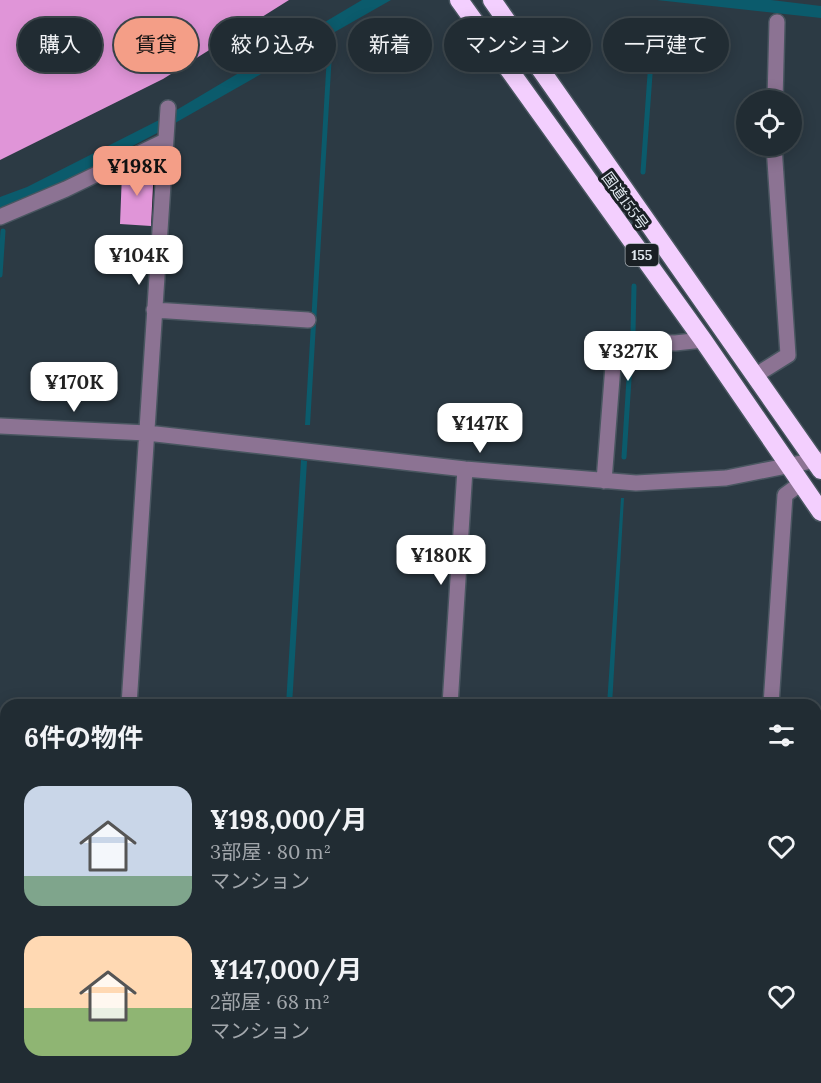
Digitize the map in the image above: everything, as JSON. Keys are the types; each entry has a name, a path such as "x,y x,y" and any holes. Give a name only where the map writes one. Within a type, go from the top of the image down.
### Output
{"highway":[{"name":"国道155号","path":"459,0 703,340 821,513"},
{"name":"国道155号","path":"492,0 819,463"}],"street":[{"path":"775,90 777,22"},
{"path":"129,699 168,110"},
{"path":"0,217 66,189 165,137"},
{"path":"756,375 788,355 775,156"},
{"path":"154,310 308,320"},
{"path":"604,481 615,340 675,343 703,340"},
{"path":"0,426 147,433 465,469 636,483 726,478 787,465 819,463"},
{"path":"450,699 465,469"},
{"path":"771,699 785,495 800,484"}],"water":[{"path":"362,0 391,0 359,18 348,18 348,24 336,31 336,18 332,18"},
{"path":"657,0 771,0 821,6 821,18"},
{"path":"241,72 265,72 161,131 43,193 0,210 0,197 27,187 163,118"},
{"path":"326,72 331,72 310,425 305,425"},
{"path":"301,460 307,461 292,699 286,699"},
{"path":"621,498 624,498 612,699 607,699"}],"building":[{"path":"0,0 289,0 260,18 210,18 210,50 198,57 198,18 114,18 114,72 174,72 0,160"},
{"path":"140,165 154,166 151,226 120,224 122,173 139,173"},
{"path":"137,251 149,252 149,262 137,261"}],"waterway":[{"path":"643,172 650,72"},
{"path":"0,275 3,231"},
{"path":"633,332 634,286"},
{"path":"624,457 631,348"}]}
